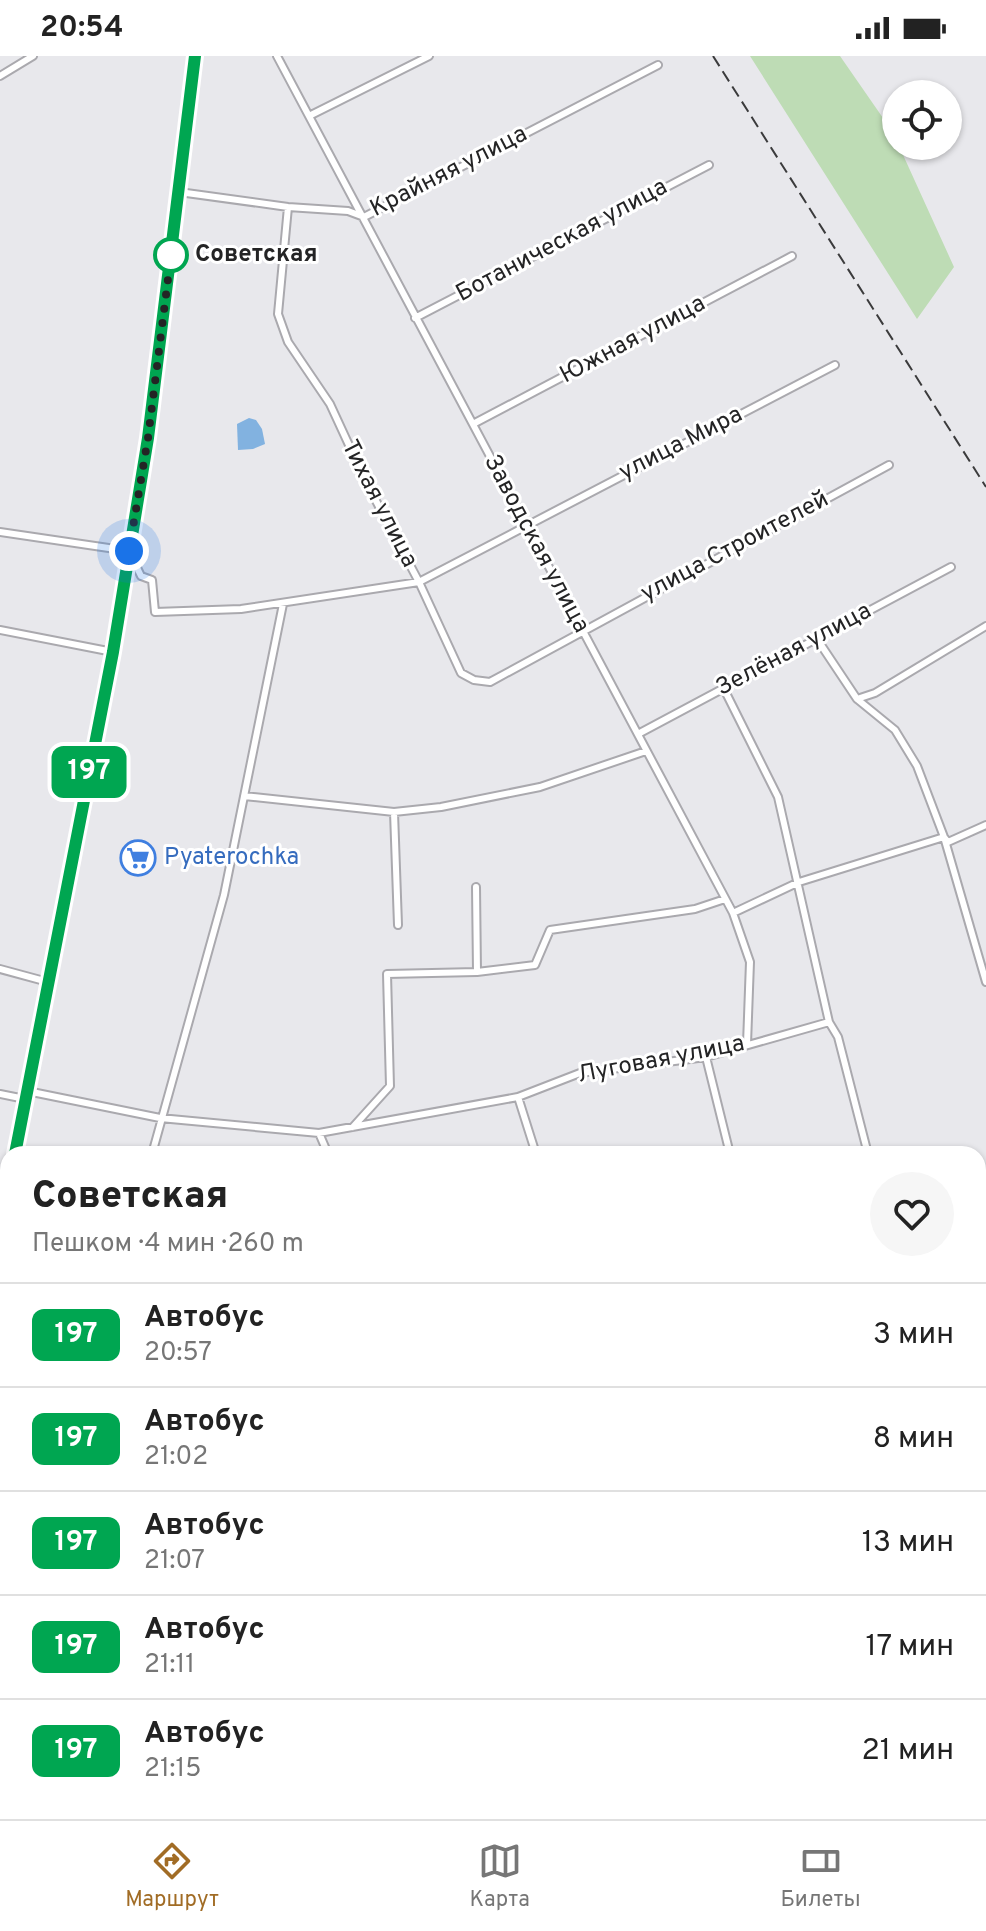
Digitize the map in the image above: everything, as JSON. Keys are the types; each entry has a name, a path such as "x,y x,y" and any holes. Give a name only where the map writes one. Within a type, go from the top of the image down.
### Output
{"street":[{"path":"0,76 33,56"},
{"path":"16,1146 113,652 150,425 195,56"},
{"name":"Заводская улица","path":"277,56 733,913 750,962 747,1044"},
{"path":"309,116 429,56"},
{"name":"Крайняя улица","path":"179,192 288,207 348,211 364,217 658,65"},
{"name":"Ботаническая улица","path":"415,318 709,165"},
{"name":"Тихая улица","path":"288,207 278,314 288,342 330,404 461,673 474,680 490,682 581,630"},
{"name":"Южная улица","path":"473,424 792,256"},
{"name":"улица Мира","path":"129,551 141,576 152,580 155,612 239,609 419,582 835,365"},
{"name":"улица Строителей","path":"581,630 889,465"},
{"path":"0,532 129,551"},
{"name":"Зелёная улица","path":"638,734 951,567"},
{"path":"154,1146 217,924 283,604"},
{"path":"857,699 875,693 986,626"},
{"path":"0,630 113,652"},
{"path":"817,639 857,699 895,730 917,766 944,837 986,982"},
{"path":"723,687 778,797 829,1022 838,1037 866,1146"},
{"path":"244,796 394,812 441,807 540,787 646,751"},
{"path":"394,812 398,925"},
{"path":"944,837 948,842 986,825"},
{"path":"733,913 799,882 944,837"},
{"path":"476,887 477,972"},
{"path":"353,1127 390,1086 387,974 477,972 535,965 550,930 695,909 725,899"},
{"path":"0,969 48,982"},
{"name":"Луговая улица","path":"0,1094 26,1095 160,1118 319,1133 518,1097 580,1073 706,1057 829,1022"},
{"path":"706,1057 728,1146"},
{"path":"518,1097 533,1146"},
{"path":"319,1133 325,1146"}],"green space":[{"path":"750,56 840,56 882,117 882,160 905,160 954,267 917,319"}],"water":[{"path":"249,418 256,420 262,429 265,444 238,450 237,424"}],"railway":[{"path":"713,56 986,487"}],"bus line":[{"name":"197","path":"17,1146 113,652 148,438 195,56"}],"place":[{"name":"Советская","path":"171,255"},
{"name":"Pyaterochka","path":"138,858"}],"route":[{"path":"129,551 148,438 171,255"}]}
